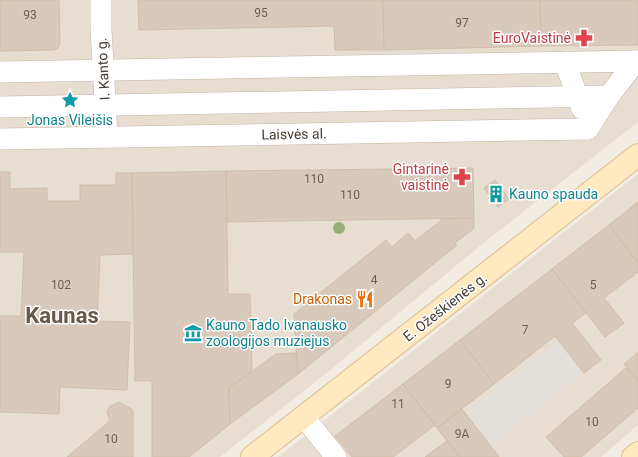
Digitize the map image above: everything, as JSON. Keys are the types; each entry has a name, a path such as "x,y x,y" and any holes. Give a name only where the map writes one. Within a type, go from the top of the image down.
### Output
{"street":[{"name":"I. Kanto g.","path":"101,6 107,137"},
{"path":"0,72 637,61"},
{"path":"588,129 609,96 637,61"},
{"path":"565,62 588,129"},
{"path":"0,107 609,96"},
{"name":"Laisvės al.","path":"0,139 588,129"},
{"name":"E. Ožeškienės g.","path":"252,457 638,155"},
{"path":"304,417 336,457"},
{"path":"633,457 638,453"}],"shaded area":[{"path":"0,0 638,0 638,122 481,245 324,375 220,457 0,457"},
{"path":"638,174 638,425 601,457 278,457"},
{"path":"557,341 582,373 494,443 468,411"}],"building":[{"path":"0,0 59,0 60,44 58,48 54,50 0,51"},
{"path":"138,0 383,0 384,50 335,50 334,26 139,30"},
{"path":"383,0 540,0 541,46 384,50"},
{"path":"540,0 638,0 638,45 541,46"},
{"path":"473,168 474,218 227,222 226,171"},
{"name":"Kauno Tado Ivanausko zoologijos muziejus","path":"226,171 228,294 250,294 252,372 229,388 230,424 189,457 152,457 152,381 135,381 132,173"},
{"path":"0,172 10,172 10,189 47,188 47,201 80,201 80,185 116,185 116,173 132,173 133,254 100,255 97,321 130,322 127,390 60,387 59,414 0,412 0,316 21,316 24,252 0,252"},
{"name":"Kauno spauda","path":"495,180 509,199 498,207 484,188"},
{"path":"638,202 638,263 609,225"},
{"path":"474,218 474,228 455,243 457,245 298,374 294,314 386,240 392,247 408,233 415,241 443,219"},
{"path":"609,225 638,263 638,272 604,298 624,323 605,337 552,269"},
{"path":"552,269 586,313 572,323 601,360 584,373 555,336 494,384 460,340"},
{"path":"460,340 494,384 437,428 403,384"},
{"path":"638,352 638,381 624,364"},
{"path":"296,353 298,374 230,424 229,388 276,354"},
{"path":"626,368 638,381 638,408 581,457 564,457 546,437"},
{"path":"403,384 435,425 393,457 352,457 335,436"},
{"path":"119,402 133,410 133,457 67,457 110,421 107,413 109,407"},
{"path":"462,409 499,457 460,457 447,441 437,428"},
{"path":"447,441 460,457 425,457"}],"place":[{"name":"EuroVaistinė","path":"584,38"},
{"name":"Jonas Vileišis","path":"70,100"},
{"name":"Gintarinė vaistinė","path":"462,177"},
{"name":"Kauno spauda","path":"496,194"},
{"name":"Drakonas","path":"365,299"},
{"name":"Kauno Tado Ivanausko zoologijos muziejus","path":"193,333"}],"district":[{"name":"Kaunas","path":"62,315"}]}
